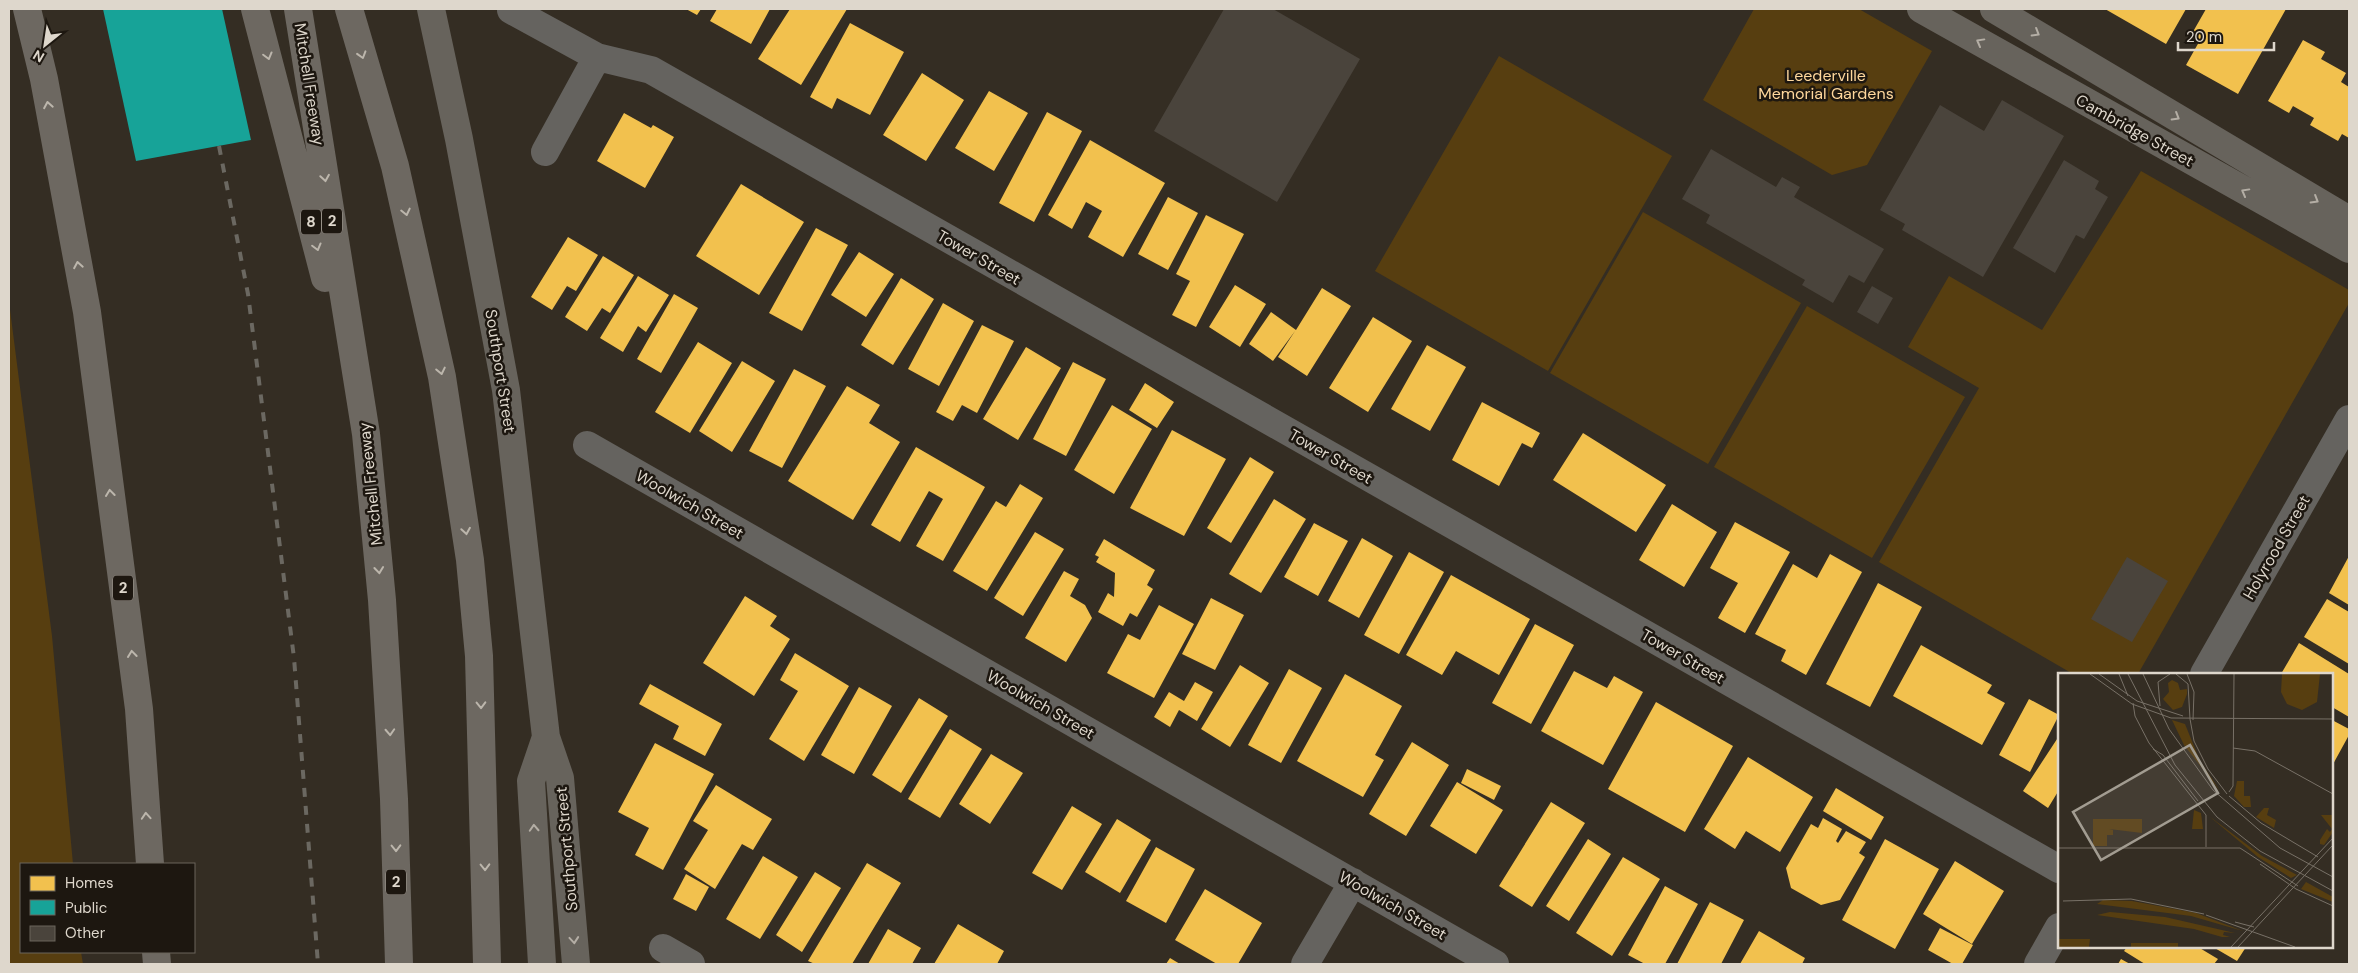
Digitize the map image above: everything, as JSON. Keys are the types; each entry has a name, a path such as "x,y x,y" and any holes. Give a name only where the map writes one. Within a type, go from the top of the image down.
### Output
{"highway":[{"name":"2","path":"26,9 44,79 87,312 139,709 150,863"},
{"name":"8","path":"255,9 366,434"},
{"name":"Mitchell Freeway","path":"298,9 366,434 385,650 394,799 398,964"},
{"path":"348,9 395,166 442,377 470,560 479,656 487,964"}],"main road":[{"name":"Southport Street","path":"431,9 459,139 506,390 546,736 560,778 576,964"},
{"name":"Cambridge Street","path":"1921,9 2349,249"},
{"name":"Cambridge Street","path":"1994,9 2349,220"},
{"name":"Southport Street","path":"542,964 531,782 546,736"}],"street":[{"name":"Tower Street","path":"511,10 597,57 651,70 2058,868"},
{"path":"545,152 597,57"},
{"name":"Holyrood Street","path":"2205,673 2349,419"},
{"name":"Woolwich Street","path":"588,445 1495,964"},
{"path":"1305,964 1353,882"},
{"path":"2038,964 2058,929"},
{"path":"663,948 691,964"}],"green space":[{"name":"Leederville Memorial Gardens","path":"1754,9 1859,9 1932,51 1867,165 1832,175 1703,100"},
{"path":"1499,56 1672,156 1548,371 1375,271"},
{"path":"2141,171 2349,290 2349,303 2139,673 2071,673 1879,562 1979,388 1908,347 1949,276 2042,330"},
{"path":"1643,212 1801,303 1708,464 1550,373"},
{"path":"9,302 52,636 73,863 20,863 20,953 81,953 83,964 9,964"},
{"path":"1807,306 1965,397 1872,558 1714,467"}],"building: Homes":[{"path":"686,9 701,9 697,15"},
{"path":"717,9 770,9 751,44 710,21"},
{"path":"790,9 847,9 801,85 758,59"},
{"path":"2105,9 2186,9 2166,44"},
{"path":"2206,9 2286,9 2238,94 2186,65 2199,42 2190,37"},
{"path":"850,23 904,52 870,115 837,98 832,109 810,97"},
{"path":"2303,40 2325,52 2321,59 2346,73 2341,82 2349,87 2349,138 2342,134 2338,141 2310,125 2314,118 2293,106 2289,113 2268,101"},
{"path":"922,73 964,100 926,161 883,135"},
{"path":"989,91 1028,113 994,171 955,148"},
{"path":"1047,112 1082,131 1034,222 999,203"},
{"path":"624,113 651,128 653,125 674,137 645,188 597,161"},
{"path":"1090,140 1165,183 1123,257 1088,237 1102,211 1086,202 1072,229 1048,215"},
{"path":"741,184 804,222 759,295 696,256"},
{"path":"1168,197 1198,213 1168,270 1138,254"},
{"path":"1206,215 1244,234 1196,327 1172,315 1190,281 1176,274"},
{"path":"816,228 848,245 802,331 769,313"},
{"path":"568,237 598,255 576,291 567,286 552,310 531,297"},
{"path":"859,252 894,274 866,317 831,295"},
{"path":"603,256 634,275 610,313 602,308 587,331 565,317"},
{"path":"638,276 669,295 646,332 638,326 623,352 600,338"},
{"path":"901,278 934,299 893,365 861,345"},
{"path":"1235,285 1266,304 1240,347 1209,327"},
{"path":"1322,288 1351,306 1307,376 1278,357 1295,331 1273,361 1249,344 1271,312 1296,330"},
{"path":"674,294 698,308 661,373 637,359"},
{"path":"943,303 974,321 939,386 908,369"},
{"path":"1373,317 1412,341 1368,412 1329,388"},
{"path":"982,325 1014,341 977,413 962,405 953,421 936,412"},
{"path":"698,342 732,363 690,433 655,412"},
{"path":"1427,345 1466,367 1430,431 1391,409"},
{"path":"1026,347 1061,368 1018,440 983,419"},
{"path":"742,361 775,381 732,452 699,431"},
{"path":"1073,362 1106,379 1066,456 1033,439"},
{"path":"794,369 826,386 782,468 749,451"},
{"path":"1145,383 1174,402 1157,428 1129,410"},
{"path":"847,386 880,405 869,423 900,442 853,520 788,481"},
{"path":"1482,402 1540,433 1532,448 1522,443 1499,486 1452,460"},
{"path":"1112,405 1152,429 1114,494 1074,470"},
{"path":"1172,430 1226,459 1184,536 1130,508"},
{"path":"1583,433 1666,485 1636,532 1553,480"},
{"path":"916,447 985,487 943,561 916,546 943,499 929,491 900,542 871,525"},
{"path":"1250,457 1274,472 1231,543 1207,528"},
{"path":"1020,484 1043,498 987,591 953,571 996,501 1006,507"},
{"path":"1274,499 1306,519 1261,593 1229,574"},
{"path":"1672,504 1717,532 1684,587 1639,560"},
{"path":"1735,522 1790,552 1745,633 1718,618 1738,583 1710,568"},
{"path":"1314,523 1348,541 1318,596 1284,577"},
{"path":"1035,532 1064,549 1023,616 994,598"},
{"path":"1362,538 1393,556 1359,618 1328,601"},
{"path":"1104,539 1155,570 1147,585 1153,589 1137,617 1130,613 1123,626 1098,612 1108,593 1114,597 1115,573 1096,562 1099,557 1095,555"},
{"path":"1409,552 1444,572 1399,654 1364,635"},
{"path":"1830,554 1862,572 1806,675 1781,661 1786,650 1755,634 1793,564 1817,578"},
{"path":"2349,556 2349,605 2329,593"},
{"path":"1064,571 1079,579 1070,596 1085,605 1092,618 1066,662 1025,638"},
{"path":"1451,575 1530,619 1499,675 1456,651 1442,675 1406,655"},
{"path":"1878,583 1922,607 1870,707 1826,684"},
{"path":"745,596 777,616 770,626 790,639 754,696 703,663"},
{"path":"1211,598 1244,615 1215,670 1182,654"},
{"path":"2327,599 2349,612 2349,664 2304,637"},
{"path":"1159,605 1194,624 1154,698 1107,673 1128,634 1140,640"},
{"path":"1535,624 1574,645 1531,724 1492,703"},
{"path":"2299,643 2349,674 2349,717 2333,708 2333,673 2282,673"},
{"path":"1921,645 1992,685 1987,693 2005,703 1982,745 1893,696"},
{"path":"795,653 849,686 804,761 769,739 798,691 780,680"},
{"path":"1240,665 1269,683 1230,747 1201,729"},
{"path":"1289,669 1322,688 1281,763 1248,745"},
{"path":"1574,671 1607,688 1614,676 1643,692 1603,765 1541,731"},
{"path":"1345,674 1402,706 1375,755 1384,760 1363,797 1297,761"},
{"path":"1195,682 1213,692 1197,721 1179,710 1170,727 1154,717 1169,692 1184,701"},
{"path":"650,684 722,724 705,756 673,739 679,726 639,704"},
{"path":"859,687 892,706 854,774 821,755"},
{"path":"919,698 948,716 901,793 872,775"},
{"path":"2029,699 2058,714 2030,772 1999,755"},
{"path":"1656,702 1733,746 1685,832 1608,789"},
{"path":"2333,721 2349,729 2349,735 2333,764"},
{"path":"950,729 982,749 940,818 908,799"},
{"path":"2058,738 2058,792 2048,808 2023,791"},
{"path":"1412,742 1449,765 1406,836 1369,814"},
{"path":"655,743 714,774 663,870 635,855 649,828 618,812"},
{"path":"991,754 1023,773 990,824 959,804"},
{"path":"1748,757 1813,797 1780,852 1746,831 1735,849 1704,829"},
{"path":"1467,769 1501,786 1494,800 1461,783"},
{"path":"1457,782 1503,810 1476,854 1430,826"},
{"path":"716,785 772,819 753,850 742,844 715,889 684,869 708,830 693,821"},
{"path":"1836,788 1884,817 1871,840 1823,811"},
{"path":"1551,802 1585,823 1532,907 1499,886"},
{"path":"1072,806 1102,824 1062,890 1032,873"},
{"path":"1823,818 1842,829 1836,841 1838,843 1846,831 1866,842 1859,853 1865,857 1840,900 1821,905 1791,888 1786,868 1811,824 1818,828"},
{"path":"1117,819 1151,840 1120,893 1085,872"},
{"path":"1588,839 1611,854 1569,921 1546,906"},
{"path":"1885,839 1939,869 1895,949 1842,920"},
{"path":"1156,847 1195,869 1166,923 1126,901"},
{"path":"763,856 798,877 760,939 726,919"},
{"path":"1623,857 1660,879 1612,956 1576,933"},
{"path":"1955,861 2004,891 1972,944 1923,914"},
{"path":"867,863 901,883 852,964 815,964 808,961"},
{"path":"815,872 841,888 802,952 776,935"},
{"path":"686,874 709,887 696,911 673,899"},
{"path":"1665,886 1698,904 1665,964 1645,964 1628,955"},
{"path":"1205,889 1262,923 1238,964 1217,964 1175,940"},
{"path":"1710,902 1744,920 1721,964 1677,964"},
{"path":"958,924 1004,951 997,964 934,964"},
{"path":"1940,928 1973,945 1962,964 1953,964 1928,950"},
{"path":"888,929 921,948 912,964 868,964"},
{"path":"1759,931 1805,958 1802,964 1740,964"},
{"path":"2126,948 2200,948 2218,959 2214,964 2145,964 2124,951"},
{"path":"2215,948 2245,948 2237,961"},
{"path":"1170,958 1180,964 1166,964"},
{"path":"2121,959 2130,964 2118,964"}],"building: Public":[{"path":"103,9 222,9 251,140 136,161"}],"building: Other":[{"path":"1224,9 1273,9 1360,59 1277,202 1154,131"},
{"path":"2002,100 2064,136 1983,277 1902,230 1905,224 1880,210 1940,105 1984,131"},
{"path":"1711,149 1776,187 1782,177 1800,187 1794,197 1884,249 1864,283 1849,275 1833,303 1802,285 1805,280 1706,223 1710,215 1682,199"},
{"path":"2064,160 2099,181 2095,189 2108,197 2084,239 2076,235 2055,273 2013,248"},
{"path":"1872,286 1893,298 1878,324 1857,312"},
{"path":"2127,557 2168,581 2132,642 2091,619"}],"railway":[{"path":"219,146 248,294 294,658 318,964"}]}
